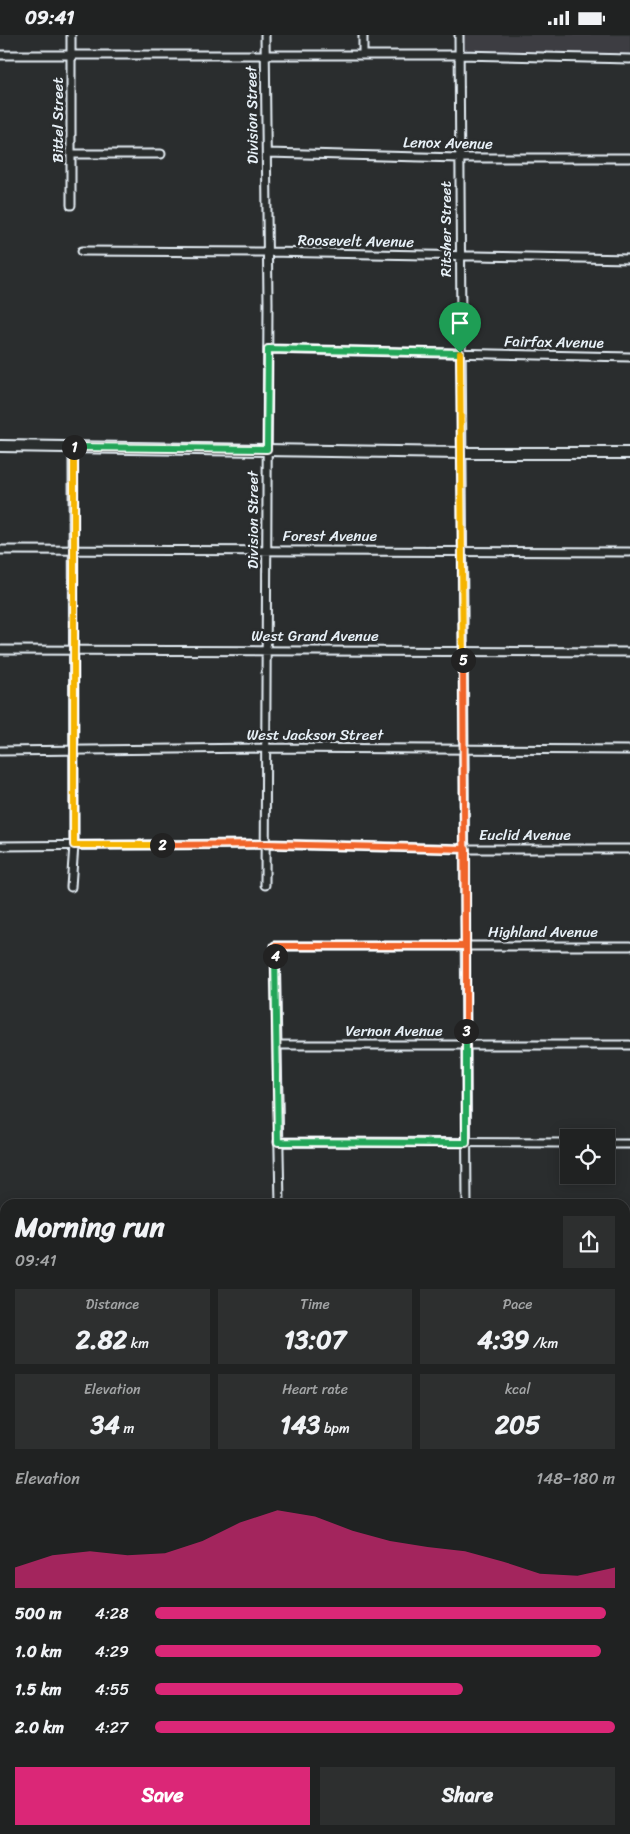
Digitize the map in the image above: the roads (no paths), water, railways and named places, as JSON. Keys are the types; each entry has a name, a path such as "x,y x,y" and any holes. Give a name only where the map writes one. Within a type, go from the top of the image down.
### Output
{"street":[{"name":"Bittel Street","path":"71,35 71,205"},
{"name":"Division Street","path":"265,35 268,252 265,885"},
{"path":"363,35 363,55"},
{"name":"Ritsher Street","path":"459,35 467,1199"},
{"path":"0,55 459,55 630,59"},
{"path":"72,154 161,153"},
{"name":"Lenox Avenue","path":"267,153 630,159"},
{"name":"Roosevelt Avenue","path":"82,251 268,252 630,259"},
{"name":"Fairfax Avenue","path":"268,349 630,357"},
{"path":"0,446 462,453 630,453"},
{"path":"71,887 74,845 73,447"},
{"name":"Forest Avenue","path":"0,550 630,552"},
{"name":"West Grand Avenue","path":"0,650 630,653"},
{"name":"West Jackson Street","path":"0,751 265,748 630,750"},
{"name":"Euclid Avenue","path":"0,846 266,844 466,849 630,849"},
{"name":"Highland Avenue","path":"278,1045 275,946 630,946"},
{"path":"278,1045 280,1199"},
{"name":"Vernon Avenue","path":"278,1045 630,1045"},
{"path":"278,1142 560,1143"},
{"path":"615,1143 630,1143"}]}
